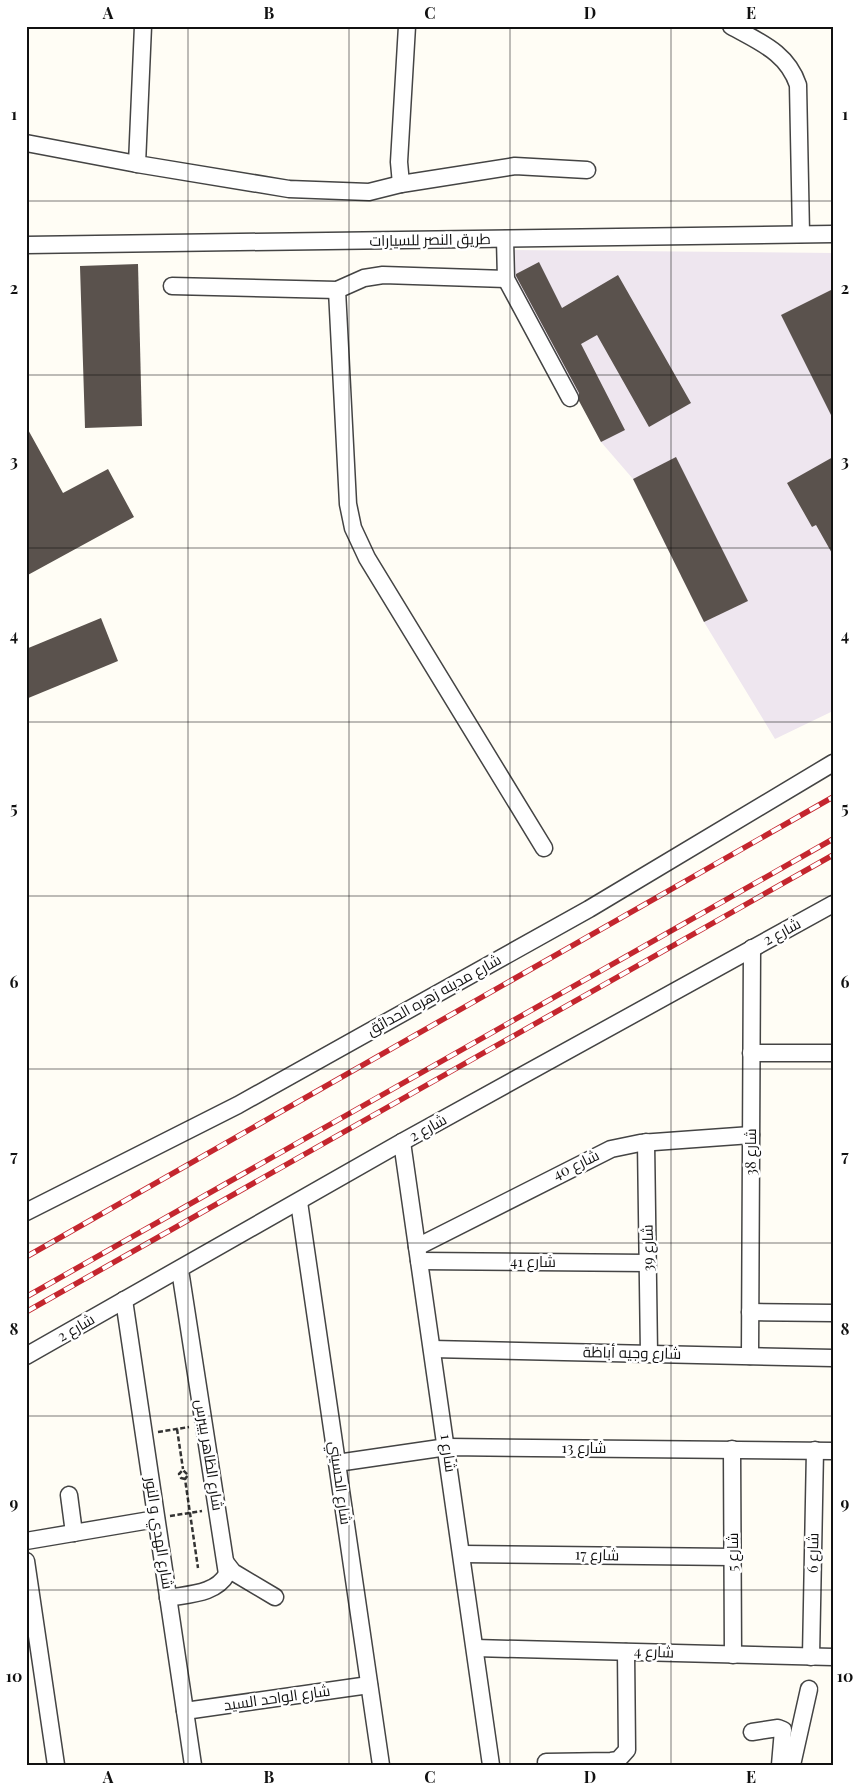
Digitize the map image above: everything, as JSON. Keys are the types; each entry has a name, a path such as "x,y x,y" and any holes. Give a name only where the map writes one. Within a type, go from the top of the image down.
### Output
{"street":[{"path":"137,164 142,26"},
{"path":"401,184 399,162 407,26"},
{"path":"731,26 777,52 793,70 798,85 801,234"},
{"path":"26,143 137,164 289,189 369,192 401,184 515,166 587,170"},
{"name":"طريق النصر للسيارات","path":"26,245 833,234"},
{"path":"505,239 506,279 570,398"},
{"path":"172,286 337,290 364,278 384,275 506,279"},
{"path":"337,290 348,504 353,528 367,558 544,848"},
{"name":"شارع مدينه زهره الحدائق","path":"26,1212 238,1105 589,909 833,762"},
{"name":"شارع 2","path":"26,1356 402,1142 833,904"},
{"name":"شارع 38","path":"750,1356 752,948"},
{"path":"751,1053 833,1053"},
{"name":"شارع 40","path":"418,1254 597,1154 626,1145 646,1142 751,1135"},
{"name":"شارع 1","path":"402,1142 476,1648 491,1765"},
{"name":"شارع 39","path":"646,1142 649,1354"},
{"name":"شارع الحسيني","path":"299,1202 381,1765"},
{"name":"شارع 41","path":"418,1254 648,1263"},
{"name":"شارع الظاهر بيبرس","path":"168,1598 211,1589 221,1584 227,1574 180,1270"},
{"name":"شارع الهدي و النور","path":"124,1300 193,1765"},
{"path":"750,1312 833,1313"},
{"name":"شارع وجيه أباظة","path":"432,1349 833,1358"},
{"name":"شارع 13","path":"337,1463 447,1447 833,1450"},
{"name":"شارع 5","path":"732,1449 733,1655"},
{"name":"شارع 6","path":"811,1656 815,1450"},
{"path":"69,1495 74,1533"},
{"path":"26,1541 156,1519"},
{"name":"شارع 17","path":"462,1554 733,1557"},
{"path":"26,1561 56,1765"},
{"path":"226,1564 233,1572 275,1597"},
{"name":"شارع 4","path":"476,1648 833,1657"},
{"path":"546,1762 610,1762 624,1756 627,1750 626,1652"},
{"name":"شارع الواحد السيد","path":"185,1711 369,1685"},
{"path":"780,1765 809,1689"},
{"path":"752,1732 781,1729 790,1740 792,1765"}],"path":[{"path":"144,1435 204,1424"},
{"path":"177,1429 183,1470 188,1475 185,1479 198,1568"},
{"path":"183,1470 179,1474 181,1478 185,1479"},
{"path":"156,1519 217,1508"}],"shaded area":[{"path":"511,250 833,253 833,711 775,739 704,622 633,479 601,442 514,275"}],"building":[{"path":"539,262 562,308 618,275 691,403 649,427 597,335 581,344 625,430 601,442 579,401 579,393 516,276 516,274"},
{"path":"138,264 142,426 85,428 80,266"},
{"path":"833,289 833,419 781,315"},
{"path":"26,426 63,493 108,469 134,517 26,576"},
{"path":"676,457 748,601 704,622 633,479"},
{"path":"833,457 833,555 816,525 812,527 787,483"},
{"path":"101,618 118,661 26,699 26,649"}],"railway":[{"path":"26,1257 833,797"},
{"path":"26,1297 833,839"},
{"path":"26,1312 833,855"}]}
